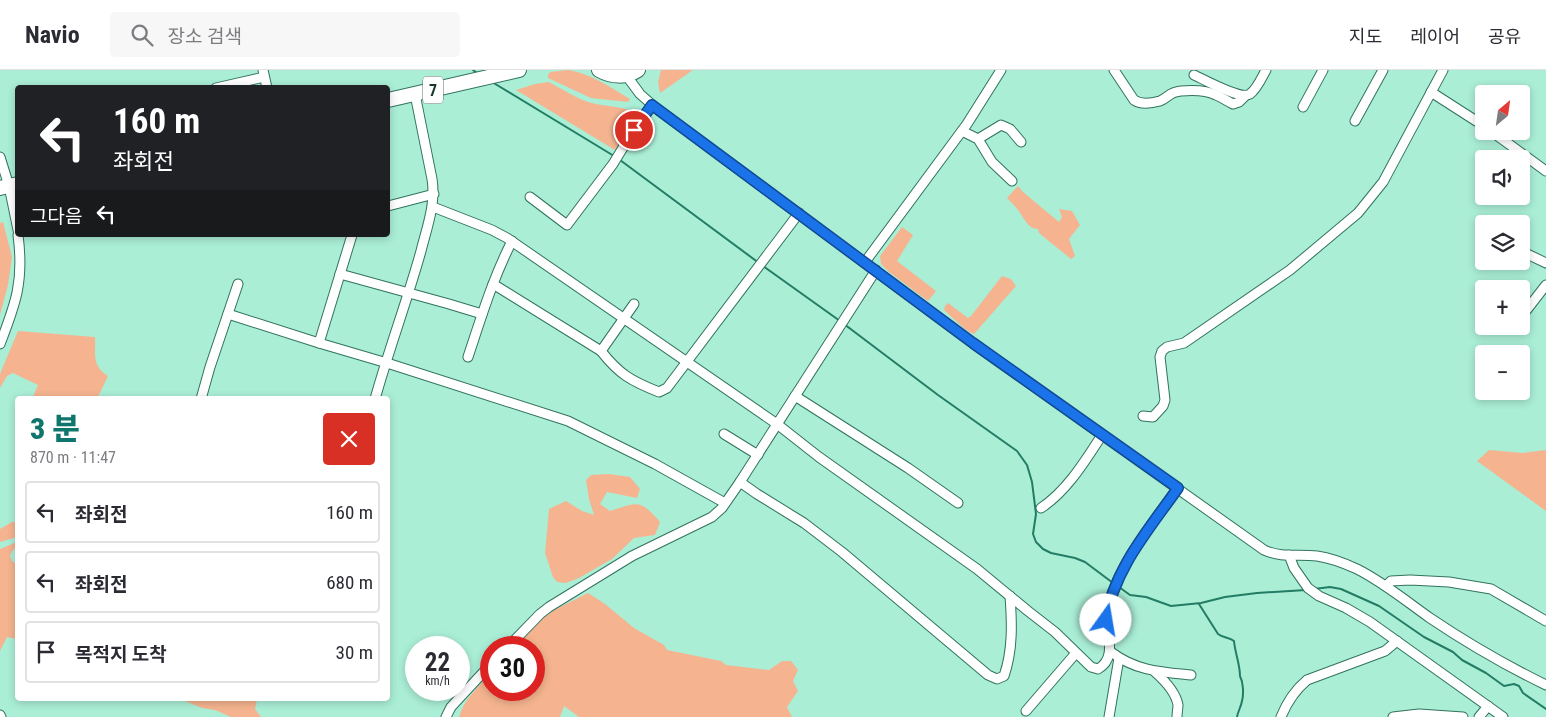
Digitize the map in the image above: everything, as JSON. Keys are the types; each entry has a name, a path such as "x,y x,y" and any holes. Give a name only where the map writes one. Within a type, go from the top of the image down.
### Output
{"highway":[{"name":"7","path":"390,100 479,80 496,73 519,70"},
{"path":"599,70 616,76 632,73"}],"street":[{"path":"865,262 962,131 1000,70"},
{"path":"1114,70 1138,103 1162,100 1171,92 1202,91 1215,94 1233,104 1251,93 1266,70"},
{"path":"1303,107 1323,70"},
{"path":"1355,121 1382,70"},
{"path":"1143,416 1153,417 1165,400 1160,357 1162,351 1168,347 1184,343 1260,292 1290,270 1358,213 1383,182 1444,70"},
{"path":"632,73 640,94 652,105 973,343 1264,550 1273,554 1329,558 1358,570 1386,586 1427,616 1480,650 1546,684"},
{"path":"226,85 264,74"},
{"path":"1194,75 1236,94 1245,96"},
{"path":"1431,92 1475,120"},
{"path":"375,396 387,363 433,207 434,194 415,94"},
{"path":"530,198 567,225 613,164 652,105"},
{"path":"978,139 1001,125 1010,129 1021,142"},
{"path":"962,131 978,139 992,162 1012,181"},
{"path":"1503,140 1546,171"},
{"path":"0,157 15,215"},
{"path":"390,205 434,194"},
{"path":"433,207 492,230 512,241 777,424 819,457 978,569 1055,632 1091,667 1098,669 1104,666 1110,652 1106,620 1108,607 1116,584 1132,556 1178,488"},
{"path":"493,284 601,351 622,374 658,392 667,388 799,213"},
{"path":"0,344 18,292 21,263 18,237"},
{"path":"319,343 351,237"},
{"path":"468,357 500,264 512,241"},
{"path":"1530,256 1546,264"},
{"path":"519,636 549,607 632,556 708,519 722,508 876,270"},
{"path":"340,274 482,314"},
{"path":"202,396 238,284"},
{"path":"1530,306 1546,285"},
{"path":"601,351 634,304"},
{"path":"228,314 568,421 656,464 726,503"},
{"path":"795,396 908,468 958,503"},
{"path":"724,434 758,454"},
{"path":"1041,508 1050,502 1068,483 1102,435"},
{"path":"740,482 804,523 842,552 988,674 997,679 1004,676 1007,665 1011,634 1010,596"},
{"path":"1289,555 1294,568 1311,590 1370,622 1503,717"},
{"path":"1386,586 1391,581 1410,580 1490,588 1546,622"},
{"path":"1281,717 1297,688 1306,680 1386,651 1397,641"},
{"path":"1110,652 1119,658 1155,672 1191,675"},
{"path":"1026,711 1076,653"},
{"path":"1109,717 1119,658"},
{"path":"1155,672 1163,679 1174,695 1178,705 1177,717"},
{"path":"446,717 451,707 480,676"},
{"path":"1479,717 1488,706"},
{"path":"1393,717 1419,714 1463,717"}],"shaded area":[{"path":"568,70 592,78 630,99 628,102 591,98 548,78 550,72"},
{"path":"661,70 693,70 660,93 658,82"},
{"path":"549,82 588,102 626,109 637,115 637,121 615,150 516,90"},
{"path":"1018,186 1059,222 1062,217 1059,209 1072,211 1080,225 1069,239 1075,256 1071,259 1039,233 1038,229 1035,229 1026,222 1017,208 1007,198"},
{"path":"3,222 12,257 8,285 0,315 0,223"},
{"path":"902,227 913,235 897,261 936,291 928,301 881,264 880,256"},
{"path":"1002,276 1011,279 1016,286 974,334 966,330 944,310 948,303 968,318"},
{"path":"18,331 95,337 95,359 99,368 108,376 98,396 33,396 38,385 13,373 7,376 0,388 0,374"},
{"path":"1489,450 1523,453 1546,450 1546,511 1477,461"},
{"path":"609,474 630,477 640,489 637,498 607,492 600,504 610,511 633,504 643,506 660,522 655,535 634,538 612,559 579,578 566,583 557,582 553,577 545,553 549,509 566,501 582,511 594,515 586,480 591,475"},
{"path":"15,522 15,538 0,542 0,529"},
{"path":"15,543 15,548 10,556 15,563 15,639 7,637 0,651 0,549"},
{"path":"588,593 605,604 634,628 664,645 667,650 721,661 726,665 769,670 782,661 791,661 798,670 793,681 798,691 787,707 792,717 579,717 564,706 560,717 459,717 467,701 470,701 470,697 480,685 480,701 545,701 545,636 526,636 539,621 554,610"},
{"path":"185,701 257,701 255,709 261,717 231,717 215,710 202,708"}],"waterway":[{"path":"473,70 477,73"},
{"path":"492,82 614,156"},
{"path":"620,160 759,263"},
{"path":"763,266 840,321"},
{"path":"844,324 938,395 1017,451 1027,465 1032,482 1036,514 1033,534 1036,542 1043,549 1051,553 1085,562 1113,583"},
{"path":"1119,587 1130,595 1146,597 1171,606 1201,603 1225,597 1257,593 1306,590"},
{"path":"1314,589 1330,587 1341,589 1379,606 1424,637 1453,652 1462,660 1486,673 1504,686 1514,684 1519,686 1523,693 1546,709"},
{"path":"1199,604 1218,634 1234,641 1243,691 1242,703 1237,717"}],"route":[{"path":"634,130 652,105 973,343 1178,488 1152,524 1117,582 1108,607 1106,620"}]}
